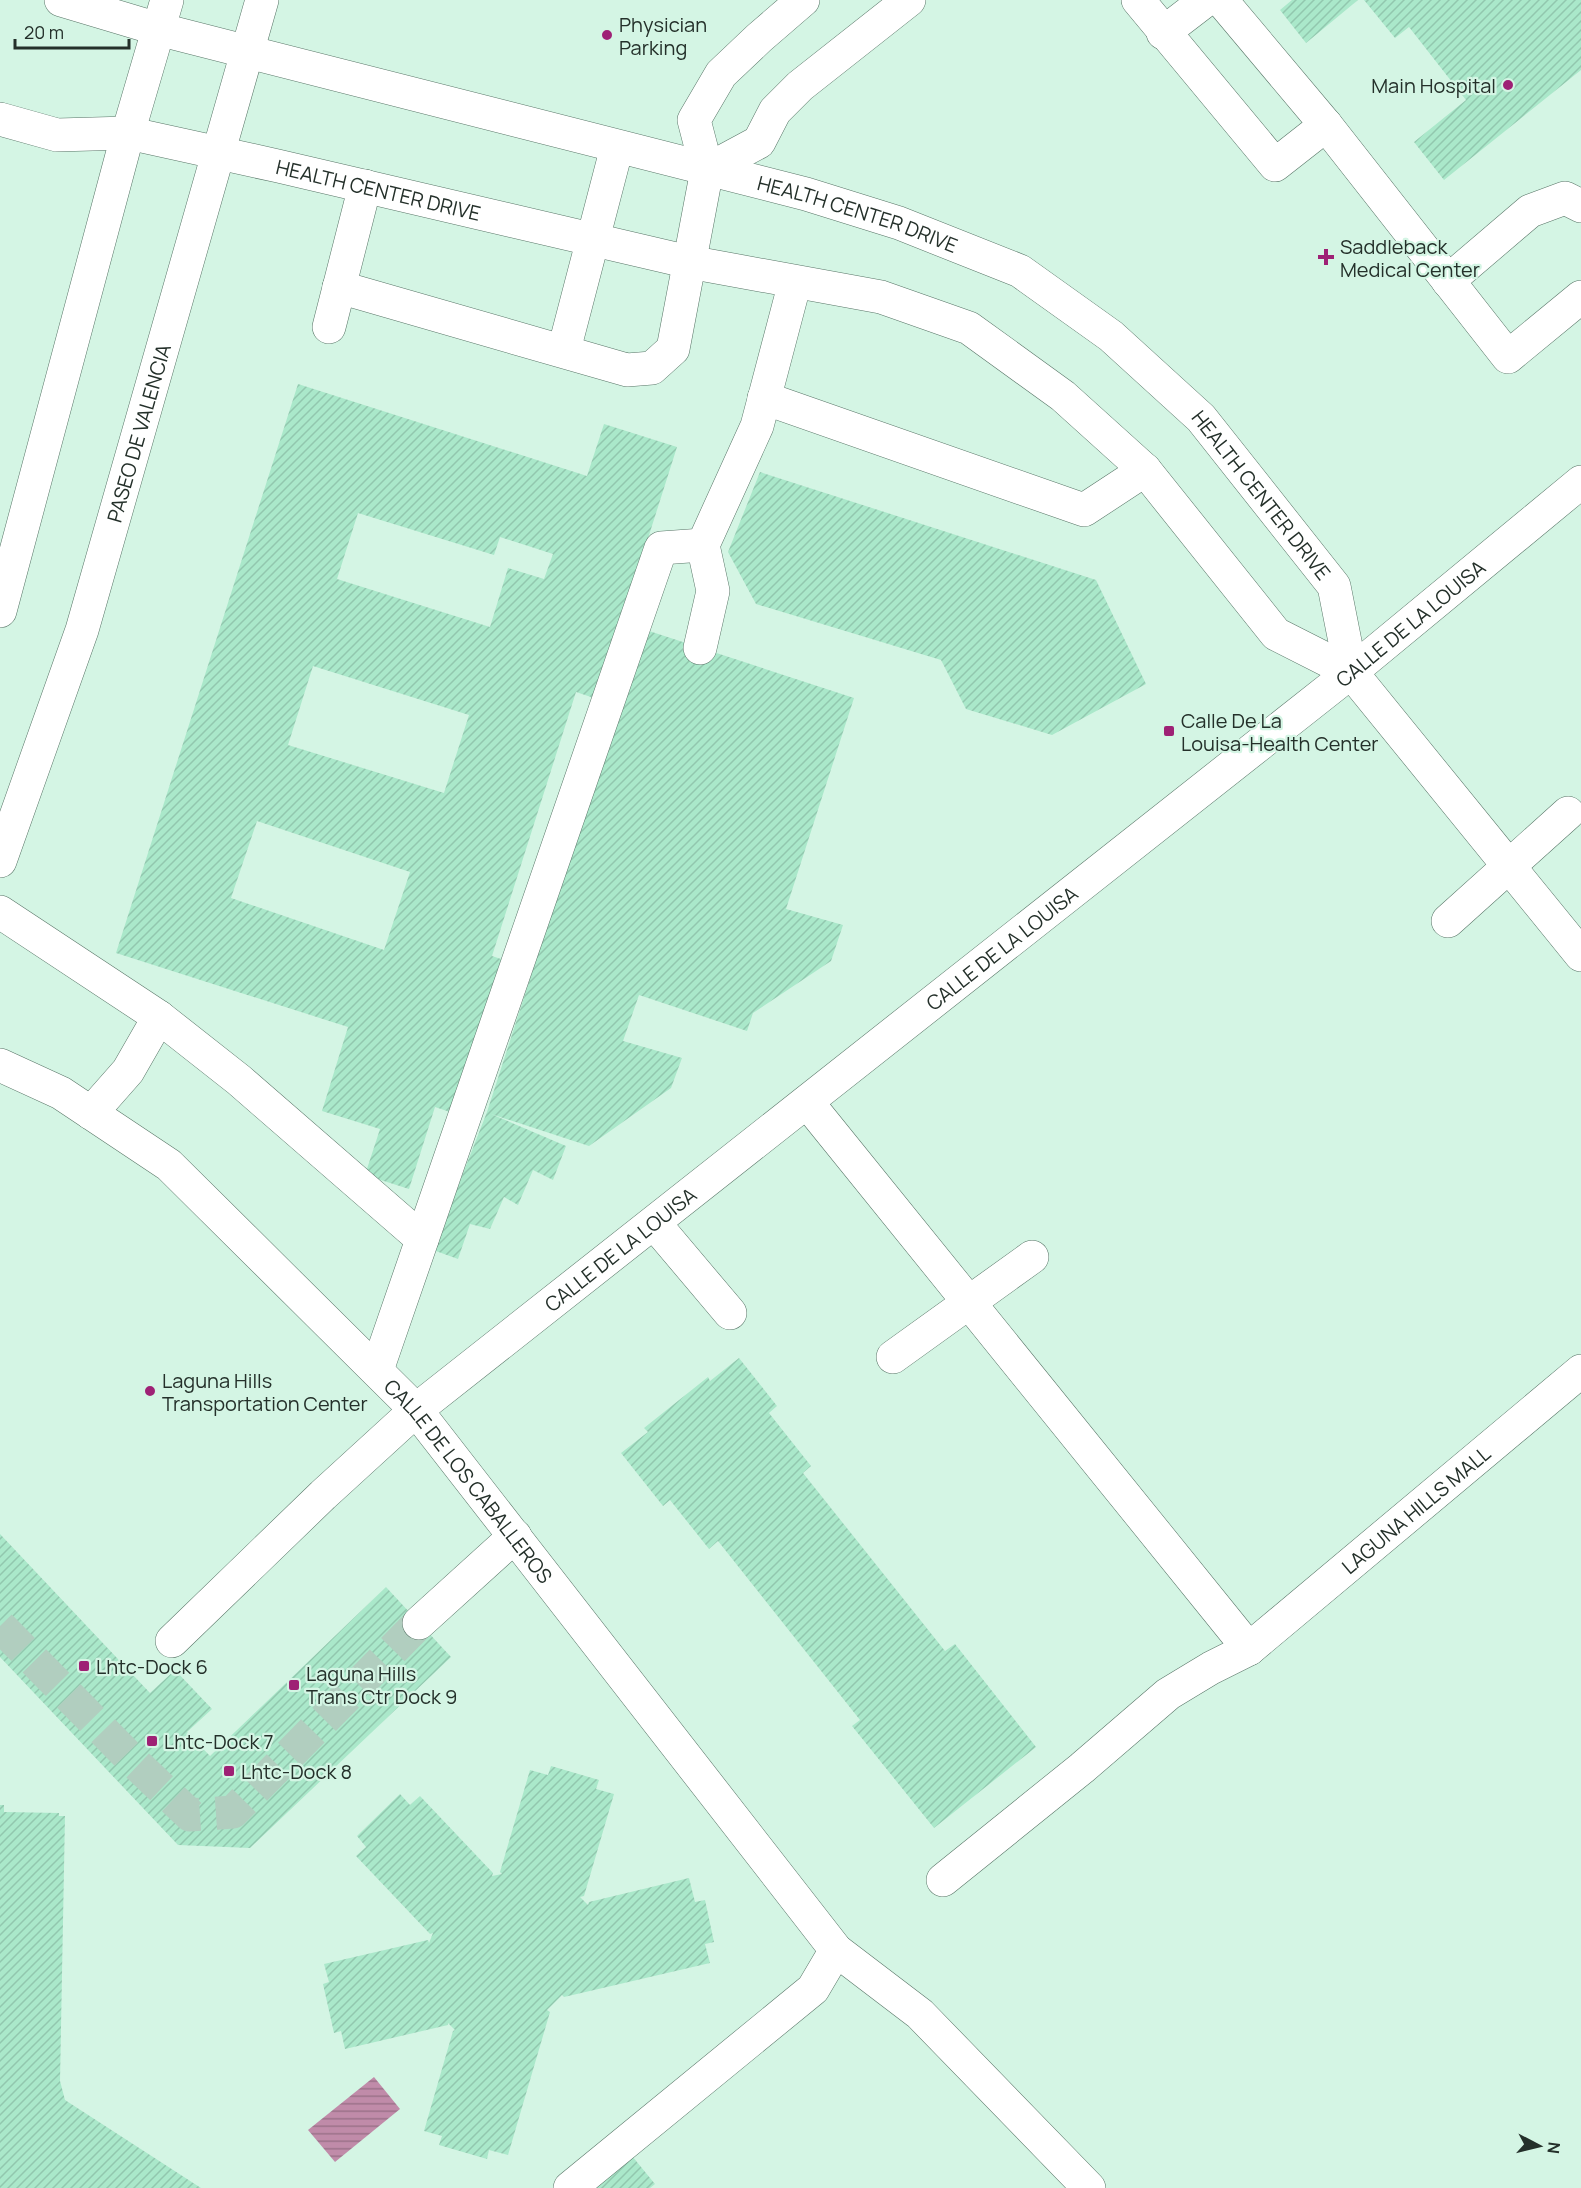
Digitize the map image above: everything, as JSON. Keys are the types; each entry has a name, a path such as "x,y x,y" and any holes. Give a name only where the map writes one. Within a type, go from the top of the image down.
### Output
{"street":[{"name":"HEALTH CENTER DRIVE","path":"61,0 163,15 248,53 806,194 899,223 1020,271 1112,336 1201,418 1334,586 1351,672"},
{"name":"PASEO DE VALENCIA","path":"0,861 82,630 262,0"},
{"path":"339,287 627,370 652,368 673,349 707,170 694,120 721,74 803,0"},
{"path":"707,170 759,142 775,111 800,86 909,0"},
{"path":"1138,0 1163,33 1275,165 1326,124"},
{"path":"1163,33 1206,0"},
{"path":"1221,0 1326,124 1508,357 1581,297"},
{"path":"0,611 128,133 163,15"},
{"name":"HEALTH CENTER DRIVE","path":"0,119 57,135 128,133 689,262 881,297 969,328 1063,396 1145,470 1276,634 1351,672"},
{"path":"564,350 617,147"},
{"path":"329,327 365,186"},
{"path":"1448,281 1530,211 1564,198 1581,206"},
{"path":"700,648 713,591 703,545 757,426 795,282"},
{"path":"764,398 1084,510 1145,470"},
{"name":"CALLE DE LA LOUISA","path":"172,1641 323,1495 416,1410 1351,672 1581,482"},
{"path":"377,1370 661,548 703,545"},
{"path":"1351,672 1581,955"},
{"path":"1448,921 1568,813"},
{"path":"0,912 159,1017 239,1080 422,1239"},
{"path":"92,1113 128,1071 159,1017"},
{"name":"CALLE DE LOS CABALLEROS","path":"0,1065 61,1093 169,1165 416,1410 837,1950 920,2014 1089,2188"},
{"path":"807,1102 1249,1649"},
{"path":"654,1223 730,1313"},
{"path":"893,1357 1032,1257"},
{"name":"LAGUNA HILLS MALL","path":"943,1880 1076,1773 1168,1694 1211,1668 1249,1649 1581,1371"},
{"path":"419,1623 515,1536"},
{"path":"570,2188 813,1989 837,1950"}],"shaded area":[{"path":"374,2077 400,2109 335,2162 308,2130"}],"building":[{"path":"1292,0 1358,0 1306,43 1280,10"},
{"name":"Main Hospital","path":"1364,0 1581,0 1581,70 1444,180 1414,142 1466,100 1409,27 1395,38"},
{"path":"298,384 587,476 604,424 677,447 597,699 576,692 492,956 510,962 462,1116 435,1107 409,1189 365,1175 380,1129 322,1111 348,1027 116,953","holes":["358,513 494,555 500,537 553,554 544,579 508,568 490,627 337,579","313,666 469,715 444,793 288,745","257,821 410,872 384,950 231,898"]},
{"path":"760,472 1096,580 1146,684 1052,735 966,709 941,660 756,604 728,552"},
{"path":"643,629 854,698 786,909 843,925 831,961 753,1013 747,1031 639,995 623,1041 682,1058 671,1088 589,1146 491,1114 566,1146 553,1180 533,1170 518,1205 504,1197 490,1229 470,1224 458,1259 433,1250 487,1112"},
{"path":"739,1358 777,1406 769,1413 811,1466 803,1473 945,1651 955,1644 1036,1747 934,1828 852,1726 860,1720 718,1541 709,1549 670,1500 663,1506 621,1453 648,1432 644,1428 708,1377 710,1381"},
{"path":"0,1534 150,1693 175,1670 212,1709 187,1732 210,1756 386,1587 451,1657 250,1848 178,1845 0,1657"},
{"path":"551,1766 599,1780 596,1789 614,1794 584,1896 580,1897 588,1905 589,1902 689,1878 695,1902 705,1900 714,1942 705,1944 710,1963 564,1997 562,1995 547,2010 550,2012 508,2155 489,2150 487,2159 439,2145 442,2136 424,2131 455,2030 448,2023 448,2025 345,2049 341,2031 334,2033 323,1984 329,1982 324,1964 428,1940 429,1943 433,1933 430,1934 356,1856 366,1847 357,1836 400,1794 410,1805 420,1796 493,1873 492,1876 502,1874 500,1872 530,1770 548,1775"},
{"path":"0,1805 4,1805 4,1812 59,1813 59,1816 65,1816 60,2081 65,2100 201,2188 0,2188"},
{"path":"632,2156 655,2184 650,2188 592,2188"}],"tunnel":[{"path":"0,1626 133,1761 190,1815 233,1812 419,1623"}],"place":[{"name":"Physician Parking","path":"607,35"},
{"name":"Main Hospital","path":"1508,85"},
{"name":"Saddleback Medical Center","path":"1326,257"},
{"name":"Calle De La Louisa-Health Center","path":"1169,731"},
{"name":"Laguna Hills Transportation Center","path":"150,1391"},
{"name":"Lhtc-Dock 6","path":"84,1666"},
{"name":"Laguna Hills Trans Ctr Dock 9","path":"294,1685"},
{"name":"Lhtc-Dock 7","path":"152,1741"},
{"name":"Lhtc-Dock 8","path":"229,1771"}]}
